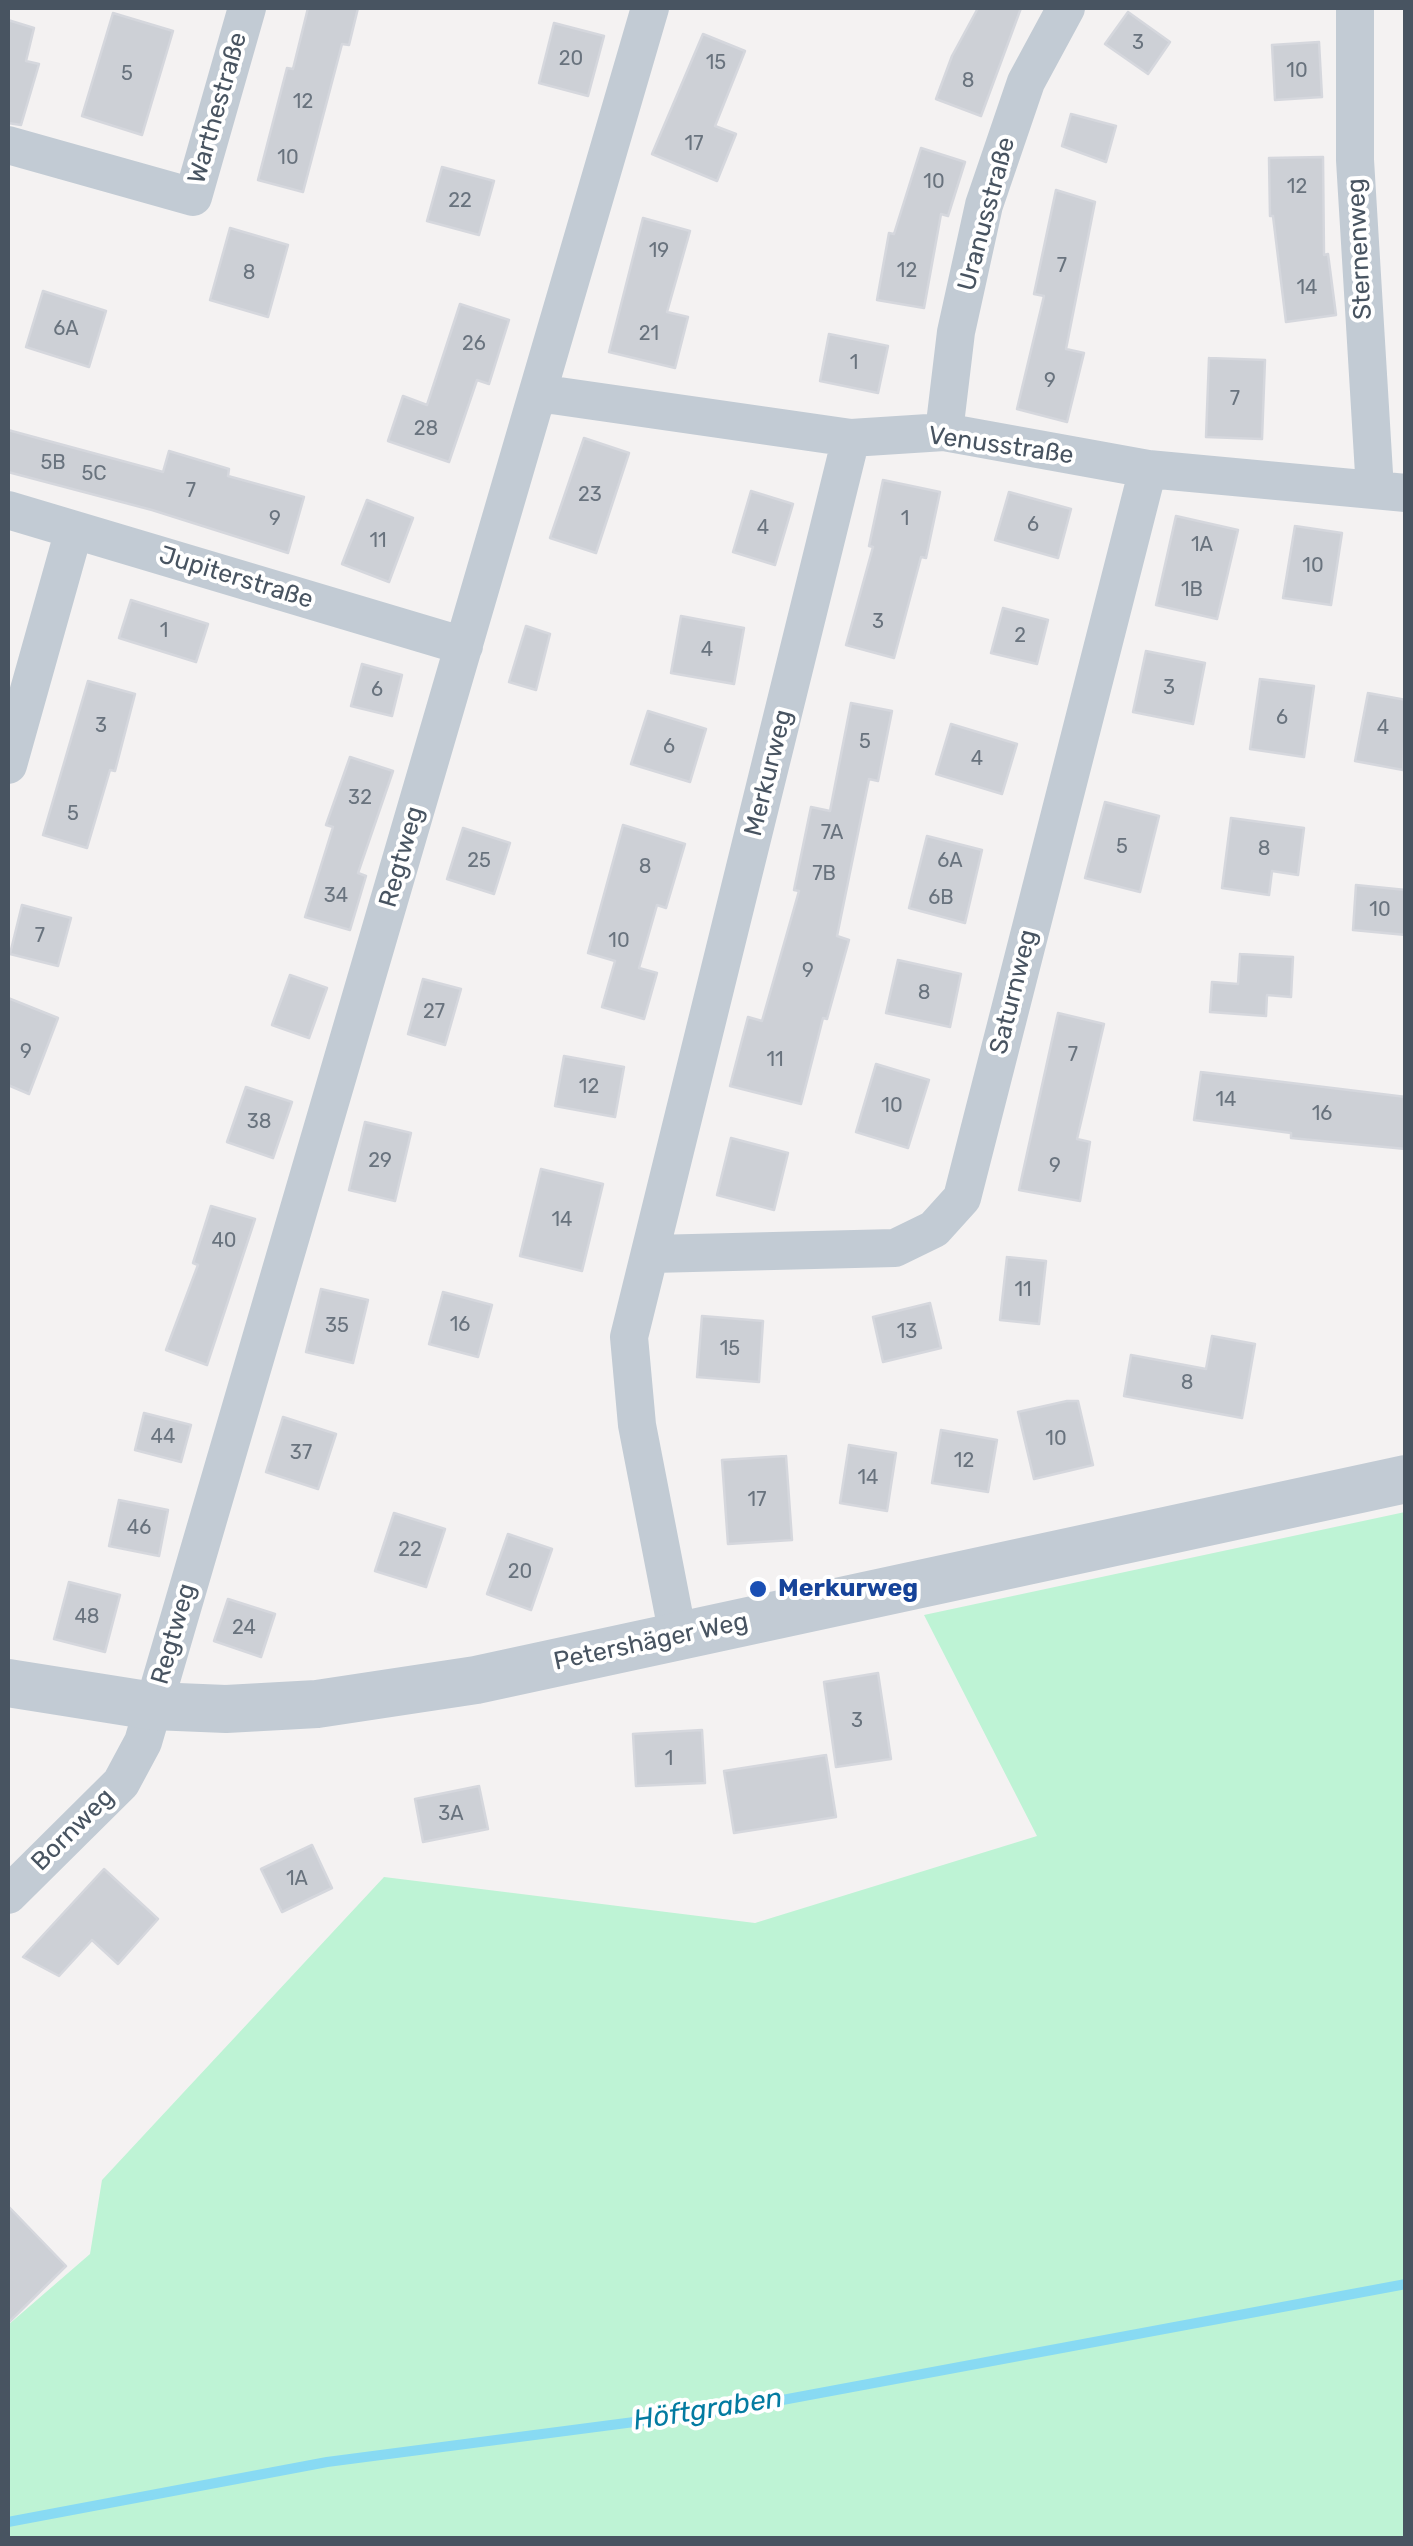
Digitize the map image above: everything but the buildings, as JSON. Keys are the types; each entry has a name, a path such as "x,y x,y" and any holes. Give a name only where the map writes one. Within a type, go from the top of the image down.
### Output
{"street":[{"name":"Warthestraße","path":"8,145 193,196 247,8"},
{"name":"Regtweg","path":"153,1706 650,8"},
{"name":"Uranusstraße","path":"944,432 956,332 984,205 1026,82 1066,8"},
{"name":"Sternenweg","path":"1355,8 1355,160 1390,492"},
{"name":"Venusstraße","path":"538,393 851,438 944,432 1148,469 1390,492"},
{"name":"Merkurweg","path":"678,1636 636,1425 629,1337 851,438"},
{"name":"Saturnweg","path":"652,1254 895,1248 934,1229 962,1198 1148,469"},
{"name":"Jupiterstraße","path":"8,510 464,646"},
{"path":"8,765 74,530"},
{"name":"Petershäger Weg","path":"8,1683 153,1706 226,1709 317,1704 476,1680 1406,1479"},
{"name":"Bornweg","path":"11,1887 122,1783 143,1742 153,1706"}],"green space":[{"path":"1405,1512 1405,2538 8,2538 8,2325 90,2254 102,2180 384,1877 755,1923 1037,1836 924,1615"}],"waterway":[{"name":"Höftgraben","path":"8,2522 327,2462 734,2409 1406,2284"}],"place":[{"name":"Merkurweg","path":"758,1589"}]}
